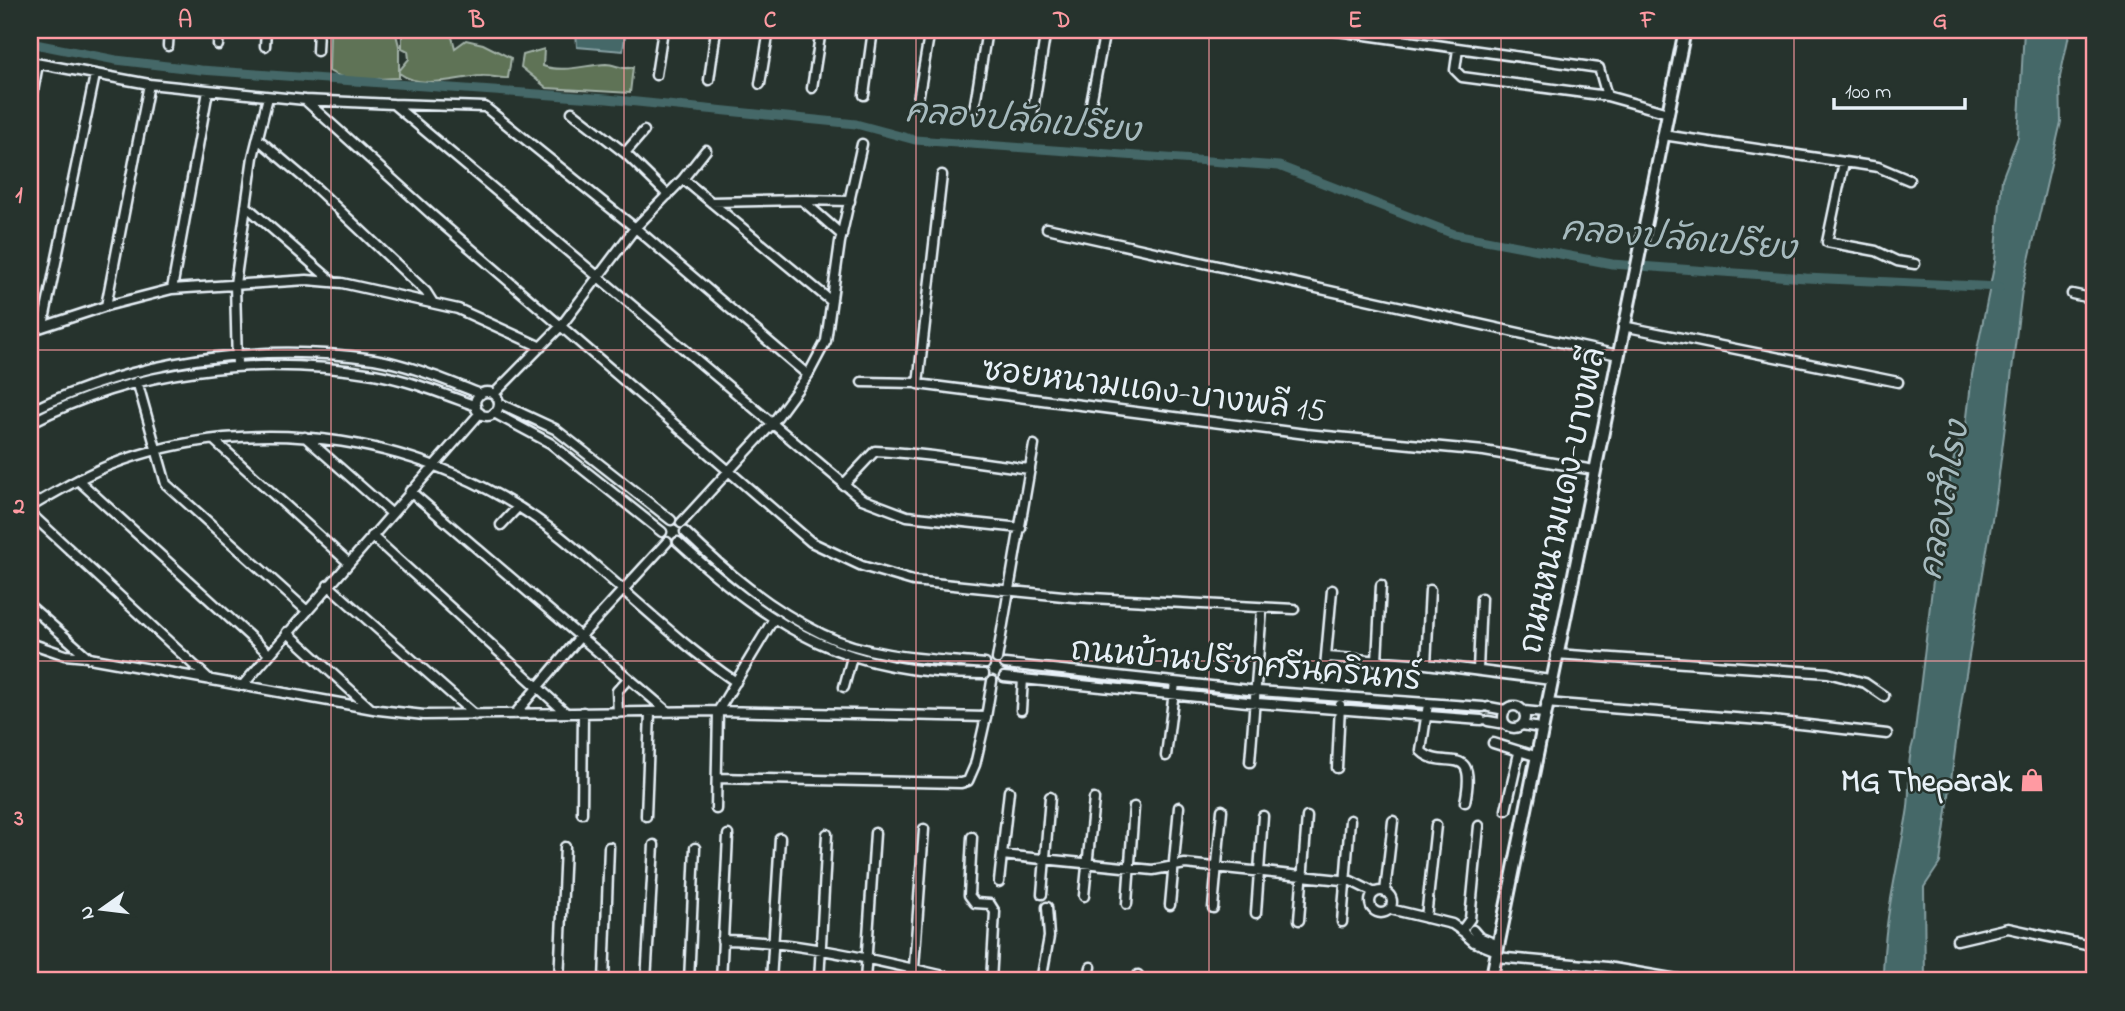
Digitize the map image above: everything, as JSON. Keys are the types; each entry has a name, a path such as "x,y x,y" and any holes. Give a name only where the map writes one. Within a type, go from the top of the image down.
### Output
{"main road":[{"name":"ถนนหนามแดง-บางพลี","path":"1491,981 1685,30"}],"street":[{"path":"168,46 169,30"},
{"path":"218,45 219,30"},
{"path":"265,46 266,30"},
{"path":"317,51 318,30"},
{"path":"656,75 663,30"},
{"path":"709,80 716,30"},
{"path":"760,84 769,30"},
{"path":"812,88 821,30"},
{"path":"864,95 873,30"},
{"path":"918,100 930,30"},
{"path":"974,110 987,30"},
{"path":"1032,116 1046,30"},
{"path":"1088,119 1105,30"},
{"path":"1331,30 1599,68 1606,96"},
{"path":"1458,49 1455,70 1462,77 1606,96 1668,113"},
{"path":"30,108 34,63 149,84 268,97 485,107 635,228 808,375"},
{"path":"43,325 94,75"},
{"path":"106,306 149,84"},
{"path":"172,289 208,91"},
{"path":"237,366 235,284 246,206 268,97"},
{"path":"305,100 811,542 862,566 913,581 1262,609 1293,609"},
{"path":"393,104 862,499 907,516 1021,528"},
{"path":"572,112 625,153 668,195"},
{"path":"625,153 643,131"},
{"path":"1663,135 1878,167 1909,180"},
{"path":"258,139 317,189 426,292 433,303"},
{"path":"494,394 499,403 555,429 671,520 681,523 772,424 808,375 826,341 842,235 862,144"},
{"path":"30,411 81,389 138,371 237,354 307,354 376,359 425,372 481,394 494,394 561,326 635,228 683,179 706,149"},
{"path":"1844,162 1827,242 1876,251 1897,261 1915,264"},
{"path":"917,383 942,175"},
{"path":"683,179 831,301"},
{"path":"802,201 842,235"},
{"path":"711,202 850,201"},
{"path":"246,206 333,282"},
{"path":"1047,228 1618,355"},
{"path":"30,331 106,306 172,289 307,280 333,282 458,309 541,346"},
{"path":"2072,294 2095,299"},
{"path":"1623,326 1898,382"},
{"path":"30,423 60,407 137,382 237,366 310,367 374,374 417,384 494,413 550,443 662,532 667,541"},
{"path":"137,382 166,484 306,610"},
{"name":"ซอยหนามแดง-บางพลี 15","path":"862,383 917,383 1306,434 1484,451 1594,470"},
{"path":"243,685 433,465 478,409 481,394"},
{"path":"494,413 499,403"},
{"path":"304,437 391,513"},
{"path":"30,507 110,465 184,443 332,438 433,465 479,483 555,533 702,659 736,682"},
{"path":"215,441 348,562"},
{"path":"1004,677 1001,662 1009,590 1034,445"},
{"path":"843,485 875,451 905,451 944,460 1030,469"},
{"path":"78,480 269,654"},
{"path":"410,491 667,711"},
{"path":"501,525 518,507"},
{"path":"30,513 210,680"},
{"path":"662,532 671,520"},
{"name":"ถนนบ้านปรีชาศรีนครินทร์","path":"681,523 685,532 728,573 774,607 824,635 869,649 985,664 1001,662 1258,691 1505,710"},
{"path":"678,542 685,532"},
{"path":"372,536 565,712"},
{"path":"515,714 667,541"},
{"path":"667,541 678,542 724,584 773,620 820,646 852,657 901,668 984,674 992,681 975,765 968,781 717,778"},
{"path":"328,585 475,715"},
{"path":"1377,660 1381,585"},
{"path":"1324,678 1332,590"},
{"path":"1426,664 1430,590"},
{"path":"1478,670 1481,598"},
{"path":"30,606 89,658"},
{"path":"1250,762 1258,691 1262,609"},
{"path":"716,809 718,711 773,620"},
{"path":"287,632 371,709"},
{"path":"30,643 65,655 371,709 424,715 718,711 986,716"},
{"path":"1556,654 1818,672 1865,683 1884,696"},
{"path":"844,687 852,657"},
{"path":"1327,657 1426,664 1551,680"},
{"path":"984,674 985,664"},
{"name":"ถนนบ้านปรีชาศรีนครินทร์","path":"992,681 1004,677 1256,703 1485,720 1505,724"},
{"path":"618,713 617,691 628,679"},
{"path":"1021,710 1023,679"},
{"path":"1166,756 1175,683"},
{"path":"1337,768 1342,698"},
{"path":"1428,704 1421,751 1429,756 1459,761 1463,765 1468,778 1465,802"},
{"path":"1541,728 1522,725 1511,728 1505,724 1505,710 1515,705 1524,711 1545,708 1773,720 1887,734"},
{"path":"1522,725 1524,711"},
{"path":"582,813 583,712"},
{"path":"646,816 650,713"},
{"path":"1493,743 1535,756"},
{"path":"1506,810 1520,753"},
{"path":"999,882 1009,790"},
{"path":"1042,894 1050,797"},
{"path":"1084,896 1094,799"},
{"path":"1127,904 1134,807"},
{"path":"1170,905 1179,807"},
{"path":"1213,908 1222,810"},
{"path":"1256,913 1263,816"},
{"path":"1299,920 1307,817"},
{"path":"1342,922 1350,820"},
{"path":"1385,892 1393,821"},
{"path":"1426,918 1436,825"},
{"path":"1479,826 1468,930 1474,942 1497,951 1689,981"},
{"path":"913,981 924,829"},
{"path":"865,981 875,833"},
{"path":"819,981 827,834"},
{"path":"720,981 728,835"},
{"path":"972,837 970,895 975,903 990,904 995,912 991,981"},
{"path":"771,981 780,838"},
{"path":"646,981 654,845"},
{"path":"559,981 565,847"},
{"path":"604,981 609,848"},
{"path":"689,981 695,848"},
{"path":"1002,855 1160,870 1174,865 1345,880 1359,883 1375,893 1385,892"},
{"path":"1385,892 1392,899 1390,909"},
{"path":"1375,893 1370,902 1372,908 1380,913 1390,909 1468,930"},
{"path":"1041,981 1049,937 1047,907"},
{"path":"1957,940 2008,928 2095,947"},
{"path":"722,940 820,952 915,969 934,978 965,981"},
{"path":"1088,981 1091,967"}],"green space":[{"path":"330,30 395,30 399,46 399,71 409,59 408,51 402,48 402,30 437,30 452,37 455,48 466,40 483,44 511,58 508,78 481,76 428,82 408,78 399,73 399,78 345,78 329,71"},
{"path":"544,49 543,66 551,68 606,64 633,67 630,93 547,88 521,67 523,55"}],"water":[{"path":"576,30 626,30 623,51 577,47"},
{"path":"2024,30 2070,30 2060,77 2061,122 2022,290 1997,490 1962,698 1940,863 1924,887 1925,981 1883,981 1888,918 1908,804 1911,748 1935,564 1950,505 1950,472 1959,441 1965,434 1972,375 1995,262 2002,179 2018,137"}],"waterway":[{"name":"คลองปลัดเปรียง","path":"30,43 116,60 201,70 607,99 856,124 915,140 1279,166 1454,234 1612,264 1806,278 2000,287"}],"place":[{"name":"MG Theparak","path":"2032,780"}],"water label":[{"name":"คลองสำโรง","path":"1942,500"}]}
